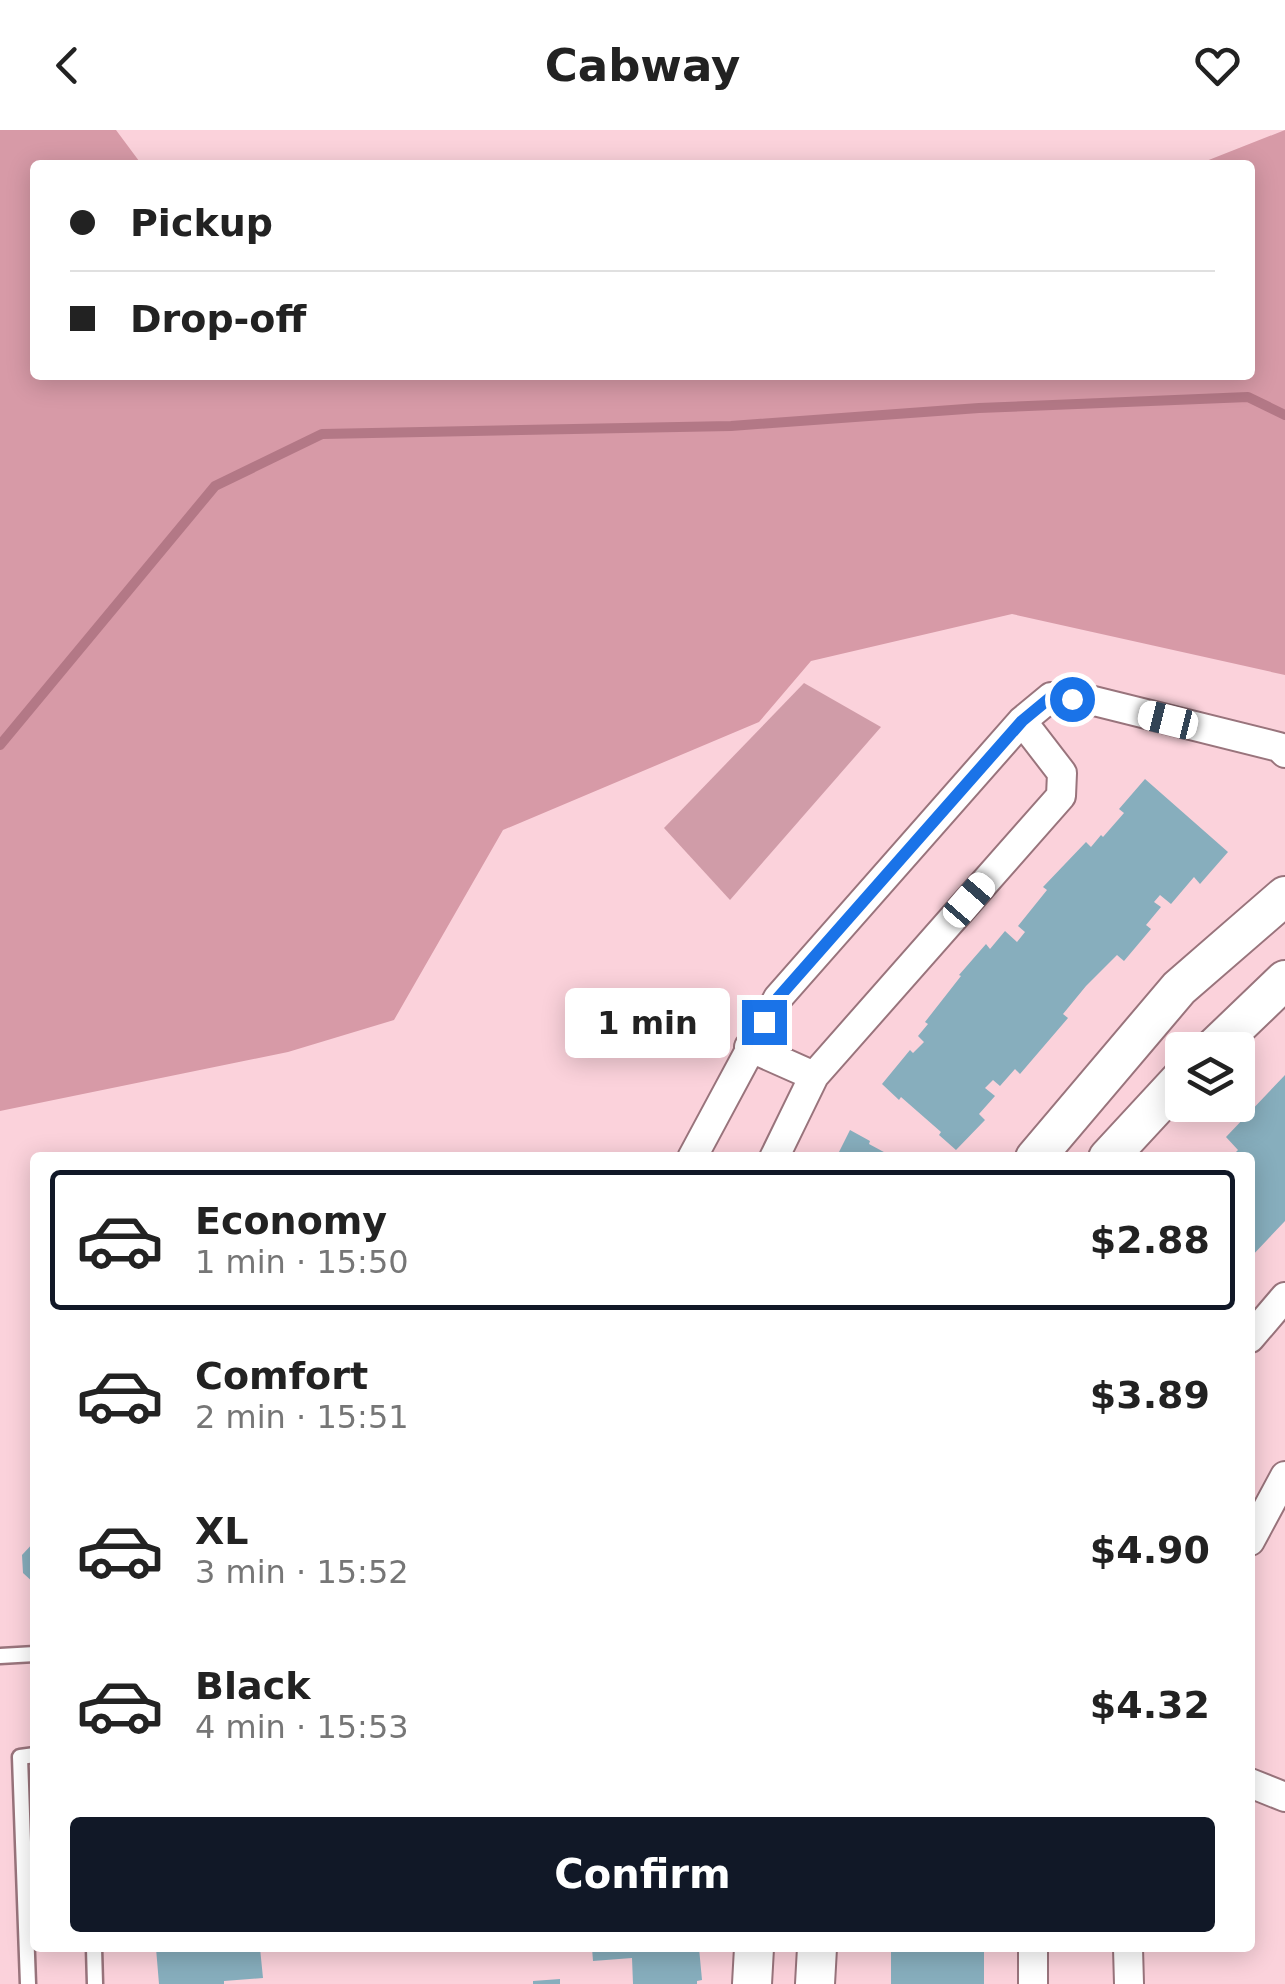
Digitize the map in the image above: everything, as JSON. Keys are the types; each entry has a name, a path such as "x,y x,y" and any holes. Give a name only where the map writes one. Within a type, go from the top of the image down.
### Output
{"street":[{"path":"695,1152 778,998 1022,721 1051,697 1094,702 1279,747 1285,753"},
{"path":"777,1152 814,1076 1061,796 1062,773 1022,721"},
{"path":"1039,1152 1179,988 1285,896"},
{"path":"1231,1032 1285,980"},
{"path":"750,1047 814,1076"},
{"path":"1114,1152 1165,1096"},
{"path":"1255,1332 1285,1297"},
{"path":"1255,1532 1285,1476"},
{"path":"1255,1785 1285,1797"},
{"path":"752,1984 754,1952"},
{"path":"815,1984 818,1952"},
{"path":"1033,1952 1034,1984"},
{"path":"1128,1952 1128,1984"}],"lane":[{"path":"0,1656 30,1654"},
{"path":"28,1984 20,1756 30,1755"},
{"path":"94,1952 96,1984"}],"shaded area":[{"path":"0,130 116,130 138,160 30,160 30,380 1255,380 1255,160 1209,160 1285,130 1285,675 1012,614 811,661 759,722 503,830 394,1020 288,1052 0,1111"},
{"path":"804,683 881,727 730,900 664,828"}],"building":[{"path":"1145,779 1228,852 1200,884 1194,877 1171,904 1160,895 1154,902 1161,907 1146,925 1151,929 1124,961 1117,955 1086,986 1063,1014 1068,1018 1020,1074 1015,1069 1000,1086 993,1080 985,1088 995,1096 979,1114 985,1120 956,1150 939,1135 941,1132 882,1084 910,1050 913,1053 924,1042 918,1036 928,1024 925,1022 959,975 986,944 990,949 1005,931 1017,942 1025,932 1018,926 1047,890 1043,887 1086,842 1091,847 1103,837 1124,813 1119,809"},
{"path":"1285,1075 1285,1221 1255,1253 1255,1152 1238,1150 1226,1137 1240,1122 1255,1122 1255,1107"},
{"path":"850,1130 884,1152 839,1152"},
{"path":"30,1546 30,1579 23,1573 22,1555"},
{"path":"156,1952 260,1952 263,1978 224,1984 159,1984"},
{"path":"592,1952 699,1952 702,1980 697,1984 633,1984 632,1958 593,1961"},
{"path":"891,1952 984,1952 984,1984 891,1984"},
{"path":"560,1979 560,1984 533,1984 533,1981"}],"waterway":[{"path":"0,745 215,486 322,434 731,426 979,408 1248,397 1285,415"}],"route":[{"path":"764,1022 778,998 1022,721 1051,697 1072,699"}]}
